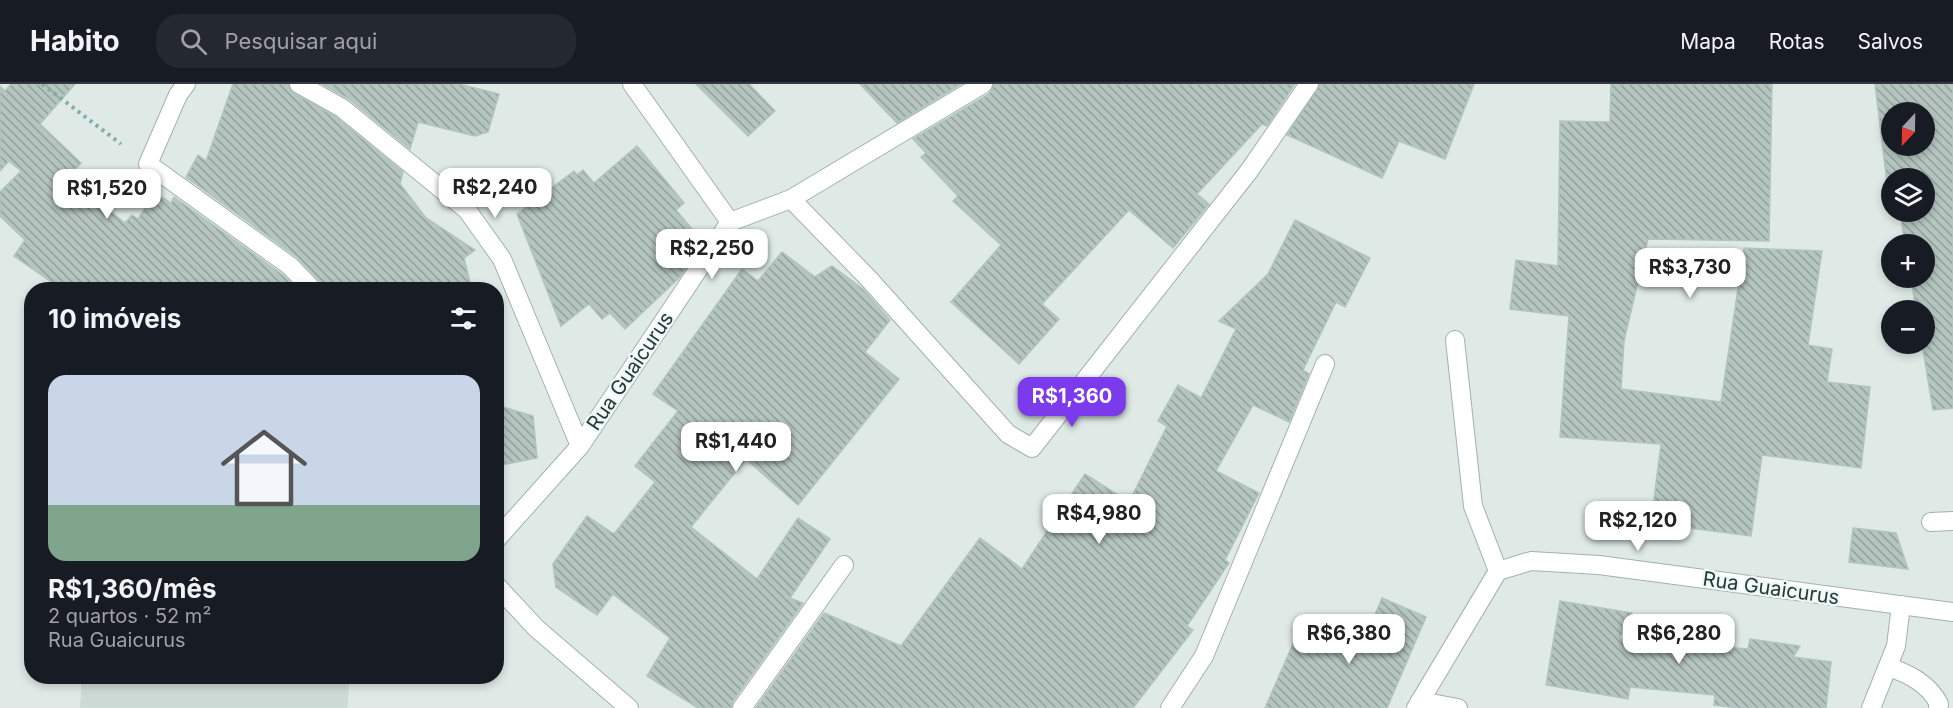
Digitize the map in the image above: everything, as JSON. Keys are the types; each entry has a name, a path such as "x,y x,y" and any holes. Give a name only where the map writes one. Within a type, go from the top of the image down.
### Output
{"street":[{"path":"186,84 178,95 148,164 290,266 305,282"},
{"path":"299,84 342,108 467,210 502,259 580,446"},
{"path":"632,84 730,222 791,200 984,84"},
{"path":"791,200 869,279 1008,434 1032,448 1249,171 1309,84"},
{"name":"Rua Guaicurus","path":"504,531 580,446 730,222"},
{"path":"1455,340 1473,506 1498,571 1418,705 1458,708"},
{"path":"1170,708 1204,656 1325,364"},
{"path":"1930,522 1953,521"},
{"name":"Rua Guaicurus","path":"1498,571 1531,561 1599,565 1953,612"},
{"path":"742,708 844,566"},
{"path":"504,594 536,628 629,708"},
{"path":"1871,708 1896,646 1901,605"},
{"path":"1889,667 1921,683 1934,696 1938,708"}],"path":[{"path":"42,84 148,164"}],"shaded area":[{"path":"82,684 349,684 347,708 80,708"}],"building":[{"path":"11,84 75,84 40,124 81,163 68,177 125,223 132,215 138,219 155,193 171,203 174,197 290,282 51,282 14,256 25,240 0,216 0,192 21,171 9,161 0,171 0,86 5,91"},
{"path":"233,84 288,84 293,93 336,117 403,172 400,184 426,218 475,250 464,258 470,282 321,282 297,257 186,177 198,155 206,161"},
{"path":"322,84 459,84 499,94 488,132 475,136 418,122 410,149 349,99"},
{"path":"696,84 749,84 775,111 748,136"},
{"path":"860,84 961,84 897,123"},
{"path":"994,84 1295,84 1267,126 1262,124 1197,194 1209,204 1173,248 1129,210 1042,304 1059,319 1019,364 951,302 1001,245 953,201 958,196 921,157 926,153 913,139 989,94"},
{"path":"1320,84 1474,84 1445,159 1399,141 1382,178 1287,135"},
{"path":"1611,84 1772,84 1769,241 1648,239 1624,341 1621,389 1721,402 1744,248 1822,251 1808,345 1832,349 1827,382 1870,387 1861,468 1762,455 1751,536 1651,523 1661,444 1560,437 1569,316 1510,309 1516,260 1558,266 1560,121 1610,122"},
{"path":"1875,84 1953,84 1953,408 1933,410 1924,354 1935,354 1935,300 1914,300 1913,288 1935,288 1935,234 1903,234 1902,222 1935,222 1935,168 1885,168 1884,156 1935,156 1935,102 1881,102 1881,134"},
{"path":"637,146 684,203 676,210 703,242 679,278 625,329 610,313 602,319 589,304 561,326 517,214 574,171 577,175 583,170 594,183"},
{"path":"1295,220 1370,258 1345,307 1336,302 1303,370 1309,374 1289,422 1253,405 1216,471 1259,493 1225,560 1229,563 1187,626 1193,630 1133,708 756,708 824,613 901,646 980,538 1022,569 1085,474 1129,502 1167,426 1158,421 1178,385 1201,398 1236,329 1219,321 1268,274"},
{"path":"782,252 815,277 832,266 863,289 890,320 865,352 899,379 798,505 746,459 691,527 757,579 798,518 830,539 790,598 803,603 733,701 731,708 698,708 647,676 670,638 613,594 597,615 556,587 553,564 587,516 614,534 655,482 635,466 678,411 653,394 742,269 758,281"},
{"path":"504,407 533,416 537,458 504,464"},
{"path":"1853,528 1896,533 1908,569 1849,562"},
{"path":"1382,598 1426,617 1387,708 1265,708 1300,628 1337,645 1342,633 1363,643"},
{"path":"1560,601 1632,613 1619,639 1748,649 1750,639 1800,646 1793,657 1831,662 1826,708 1738,708 1714,705 1715,695 1630,687 1628,699 1546,685"}]}
